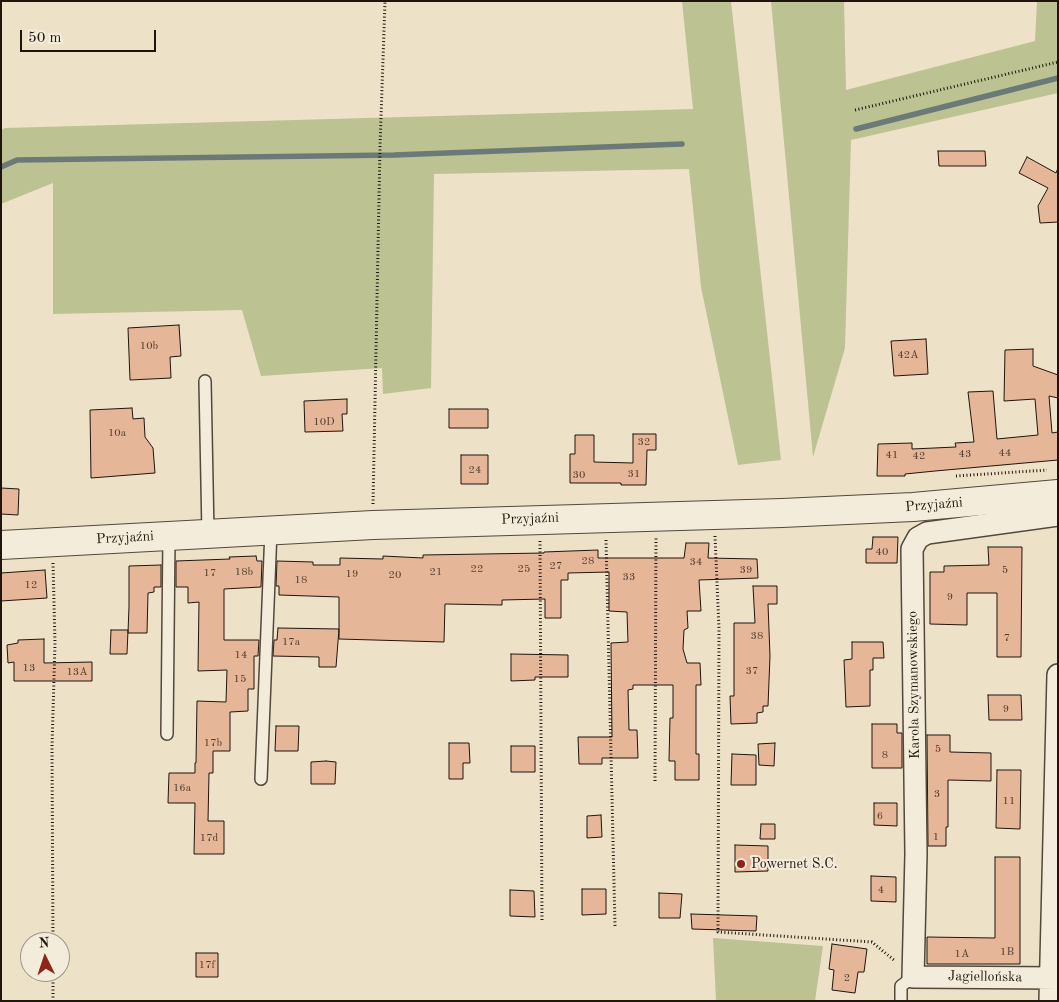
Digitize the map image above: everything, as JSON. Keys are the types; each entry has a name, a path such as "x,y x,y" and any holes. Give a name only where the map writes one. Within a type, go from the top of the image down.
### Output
{"street":[{"name":"Przyjaźni","path":"1,545 372,524 656,517 913,507 1056,482"},
{"name":"Karola Szymanowskiego","path":"912,977 916,854 912,549 918,538 927,533 1058,515"},
{"path":"1050,1001 1054,978 1058,675"},
{"name":"Jagiellońska","path":"912,977 1054,978"}],"lane":[{"path":"205,381 208,534"},
{"path":"261,779 270,530"},
{"path":"167,734 169,536"},
{"path":"901,1001 901,986 912,977"}],"path":[{"path":"372,524 379,172 385,1"},
{"path":"856,110 1058,62"},
{"path":"956,476 1056,482"},
{"path":"714,515 719,629 718,932 872,942 912,977"},
{"path":"605,517 614,926"},
{"path":"654,781 656,517"},
{"path":"540,519 542,920"},
{"path":"53,542 55,643 52,747 53,932"},
{"path":"53,982 53,1001"}],"green space":[{"path":"682,1 731,1 781,460 738,465 701,287 689,169 434,174 431,388 383,394 382,368 261,376 242,310 53,314 53,183 1,204 1,130 5,128 693,109"},
{"path":"771,1 844,1 846,90 1035,41 1037,1 1058,1 1058,93 851,140 845,348 813,457"},
{"path":"713,938 823,946 815,1001 716,1001"}],"building":[{"path":"938,151 985,151 986,166 939,166"},
{"path":"1027,157 1056,173 1058,168 1058,222 1040,223 1038,206 1048,188 1019,173"},
{"path":"179,325 181,356 170,357 171,378 130,380 128,328"},
{"path":"926,339 928,374 894,376 891,341"},
{"path":"1033,349 1033,366 1058,375 1058,398 1049,396 1052,433 1058,432 1058,460 905,474 905,476 877,476 878,444 912,443 912,449 956,447 955,443 974,442 968,392 993,391 997,439 1038,435 1035,399 1004,401 1005,350"},
{"path":"347,399 347,414 342,414 343,431 305,432 304,401"},
{"path":"132,408 133,419 144,418 145,437 153,448 155,473 91,478 90,410"},
{"path":"449,409 488,409 488,428 449,428"},
{"path":"633,434 656,434 656,450 647,450 646,485 570,483 570,454 575,454 575,435 594,435 594,462 633,463"},
{"path":"461,455 488,455 488,484 461,484"},
{"path":"1,488 19,489 18,515 1,514"},
{"path":"873,537 898,537 897,563 866,563 866,549 872,549"},
{"path":"686,543 709,543 708,558 757,559 758,578 699,580 701,611 687,611 688,628 684,630 683,649 687,663 700,663 701,685 696,685 696,754 699,754 699,780 675,780 675,761 669,761 670,718 673,718 673,685 633,685 633,689 628,690 629,730 637,730 638,758 602,758 602,764 579,764 578,737 612,737 611,643 628,642 627,612 609,611 609,572 568,573 568,580 561,580 561,618 545,618 545,599 502,600 502,605 445,604 444,642 339,639 339,597 279,595 279,586 276,586 277,561 313,562 313,565 340,565 340,558 383,559 383,556 423,558 423,555 598,550 598,558 684,558"},
{"path":"988,547 1022,547 1021,657 997,657 997,593 967,593 967,625 930,624 930,572 944,572 944,566 989,565"},
{"path":"256,556 257,561 262,561 261,587 224,589 224,640 259,640 258,656 254,656 254,689 248,689 248,711 230,712 230,751 213,751 213,773 209,773 208,821 224,821 224,854 194,854 195,803 168,803 169,773 195,773 197,701 226,702 227,670 198,671 199,602 188,603 188,587 176,587 176,561"},
{"path":"161,565 161,587 154,587 154,592 148,593 147,633 128,633 129,566"},
{"path":"45,570 47,598 1,601 1,573"},
{"path":"753,586 777,586 777,604 768,604 770,656 768,706 763,706 763,712 757,713 757,723 731,724 730,696 734,696 734,623 755,623"},
{"path":"278,628 339,629 336,667 319,667 319,657 273,656 274,640 277,640"},
{"path":"111,630 128,630 127,654 110,654"},
{"path":"44,639 44,663 92,662 92,681 14,681 14,662 8,663 7,645 18,643 18,640"},
{"path":"852,642 883,642 884,658 873,658 873,670 870,670 870,706 846,707 844,660 852,659"},
{"path":"511,654 568,655 568,677 535,677 535,680 511,681"},
{"path":"988,695 1021,695 1022,720 989,720"},
{"path":"872,724 897,724 897,733 902,733 902,768 872,768"},
{"path":"276,726 299,726 298,751 275,751"},
{"path":"927,735 950,735 950,752 991,753 991,781 948,780 946,846 928,846"},
{"path":"449,743 469,743 470,763 463,763 463,779 449,779"},
{"path":"775,743 774,766 759,765 758,744"},
{"path":"511,746 535,746 535,772 511,772"},
{"path":"732,754 756,755 756,785 731,785"},
{"path":"311,762 336,762 335,784 311,784"},
{"path":"997,770 1021,770 1020,829 996,828"},
{"path":"874,803 897,803 897,826 874,825"},
{"path":"601,815 602,837 587,838 587,816"},
{"path":"761,824 775,824 775,839 760,839"},
{"path":"735,845 768,846 768,871 735,872"},
{"path":"995,857 1020,857 1020,964 927,964 927,937 995,938"},
{"path":"871,876 896,877 896,902 871,901"},
{"path":"582,889 606,889 606,914 582,915"},
{"path":"510,890 534,891 535,917 510,916"},
{"path":"659,893 682,894 680,918 659,918"},
{"path":"691,914 757,916 756,931 692,929"},
{"path":"832,944 867,949 864,972 858,972 855,993 832,990 834,970 829,969"},
{"path":"196,953 218,953 218,977 196,977"}],"waterway":[{"path":"856,129 1058,78"},
{"path":"1,167 17,160 394,155 682,144"}],"place":[{"name":"Powernet S.C.","path":"741,864"}]}
